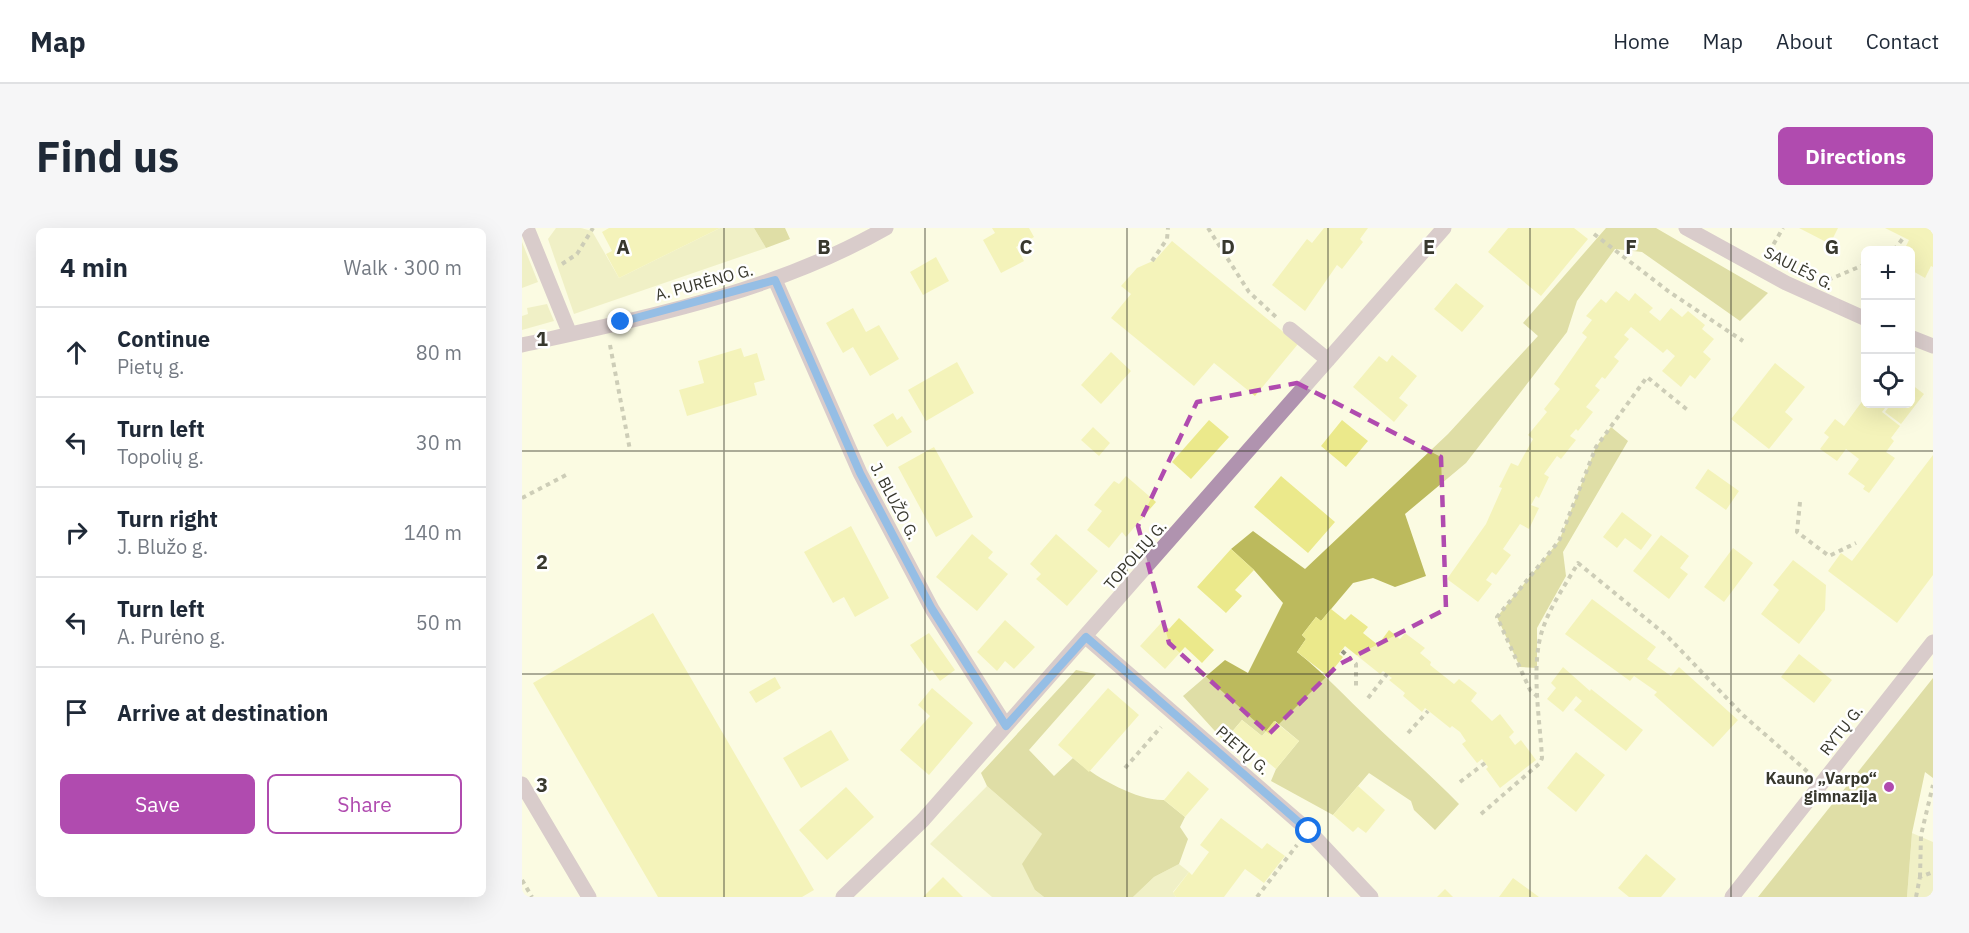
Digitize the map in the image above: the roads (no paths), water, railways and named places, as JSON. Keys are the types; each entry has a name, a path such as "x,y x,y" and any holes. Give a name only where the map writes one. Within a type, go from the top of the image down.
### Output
{"street":[{"path":"527,228 570,334"},
{"name":"A. PURĖNO G.","path":"522,345 606,326 775,280 886,228"},
{"name":"TOPOLIŲ G.","path":"843,897 923,820 1444,228"},
{"name":"SAULĖS G.","path":"1686,228 1802,291 1861,317"},
{"name":"J. BLUŽO G.","path":"775,280 860,473 932,609 1006,726"},
{"path":"1290,329 1328,360"},
{"path":"1915,339 1933,346"},
{"name":"PIETŲ G.","path":"1086,637 1309,831 1371,897"},
{"name":"RYTŲ G.","path":"1732,897 1933,642"},
{"path":"522,784 589,897"}],"place":[{"name":"Kauno „Varpo“ gimnazija","path":"1889,787"}]}
